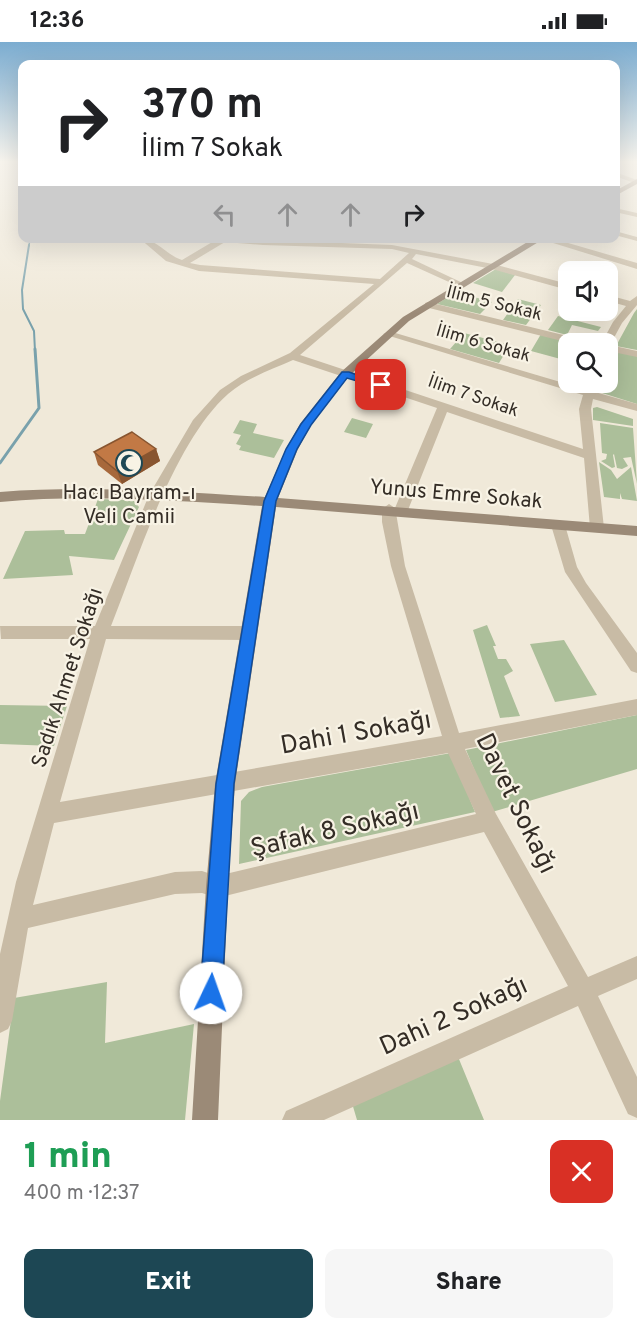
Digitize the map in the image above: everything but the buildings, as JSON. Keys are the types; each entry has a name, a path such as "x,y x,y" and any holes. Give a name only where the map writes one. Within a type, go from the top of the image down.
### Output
{"street":[{"path":"620,234 637,239"},
{"path":"148,243 160,254 182,264 209,270 382,282"},
{"path":"182,264 217,243"},
{"path":"285,243 373,247 493,267 558,284"},
{"path":"364,243 373,247"},
{"path":"205,1120 217,887 225,784 263,560 270,501 292,449 306,424 345,374 388,334 428,305 533,243"},
{"path":"558,243 637,266"},
{"path":"411,255 463,285"},
{"name":"Sadık Ahmet Sokağı","path":"0,1021 19,919 100,633 156,495 197,423 215,402 245,378 292,356 382,282 411,255"},
{"path":"613,333 634,302 618,300"},
{"name":"İlim 5 Sokak","path":"428,305 558,337"},
{"name":"İlim 6 Sokak","path":"388,334 558,379"},
{"path":"618,350 637,354"},
{"name":"İlim 7 Sokak","path":"292,356 589,455"},
{"path":"589,393 585,409 597,528"},
{"name":"İlim 6 Sokak","path":"603,393 637,408"},
{"path":"395,510 444,406"},
{"name":"Yunus Emre Sokak","path":"0,497 40,493 156,495 270,501 637,531"},
{"name":"Davet Sokağı","path":"395,510 389,522 398,566 453,743 489,821 583,991 637,1106"},
{"path":"558,525 570,568 637,666"},
{"path":"1,632 249,633"},
{"name":"Dahi 1 Sokağı","path":"47,814 453,743 637,706"},
{"name":"Şafak 8 Sokağı","path":"19,919 175,883 202,882 217,887 489,821"},
{"name":"Dahi 2 Sokağı","path":"295,1120 637,967"}],"green space":[{"path":"496,269 515,275 502,292 473,283"},
{"path":"456,292 492,302 480,314 437,304"},
{"path":"518,299 541,305 526,325 503,320"},
{"path":"637,309 637,350 618,346"},
{"path":"558,316 558,321 578,321 601,327 598,331 572,325 568,333 548,330"},
{"path":"464,333 510,345 499,363 450,349"},
{"path":"541,334 558,338 558,358 531,351"},
{"path":"618,351 637,355 637,404 602,393 618,393"},
{"path":"597,407 633,419 633,426 593,420 593,408"},
{"path":"352,418 373,424 366,438 344,432"},
{"path":"240,420 257,424 253,433 284,440 274,458 239,450 241,446 236,444 241,435 233,433"},
{"path":"600,423 633,428 637,484 631,457 623,458 628,466 622,469 617,468 614,454 615,467 612,468 601,461 606,459 607,454 602,453"},
{"path":"599,462 611,470 617,479 631,467 637,501 622,499 620,493 620,499 604,497"},
{"path":"98,499 133,500 139,507 114,560 69,556 73,575 3,579 25,531 64,530 65,534 85,534"},
{"path":"487,625 496,646 493,646 498,659 506,659 513,671 504,676 520,716 500,718 473,630"},
{"path":"564,640 597,695 555,702 530,644"},
{"path":"0,705 67,706 54,746 0,744"},
{"path":"637,715 637,769 492,812 466,750"},
{"path":"451,753 475,812 239,864 241,801 249,792 262,787"},
{"path":"107,982 105,1043 194,1024 185,1120 0,1120 0,1101 14,998"},
{"path":"454,1047 484,1120 357,1120 349,1093"}],"waterway":[{"path":"29,245 22,290 23,309 34,331 35,351"},
{"path":"0,463 39,408 35,349"}],"place":[{"name":"Hacı Bayram-ı Veli Camii","path":"129,463"}],"route":[{"path":"211,993 225,784 238,694 263,560 270,501 292,449 306,424 345,374 381,385"}]}
